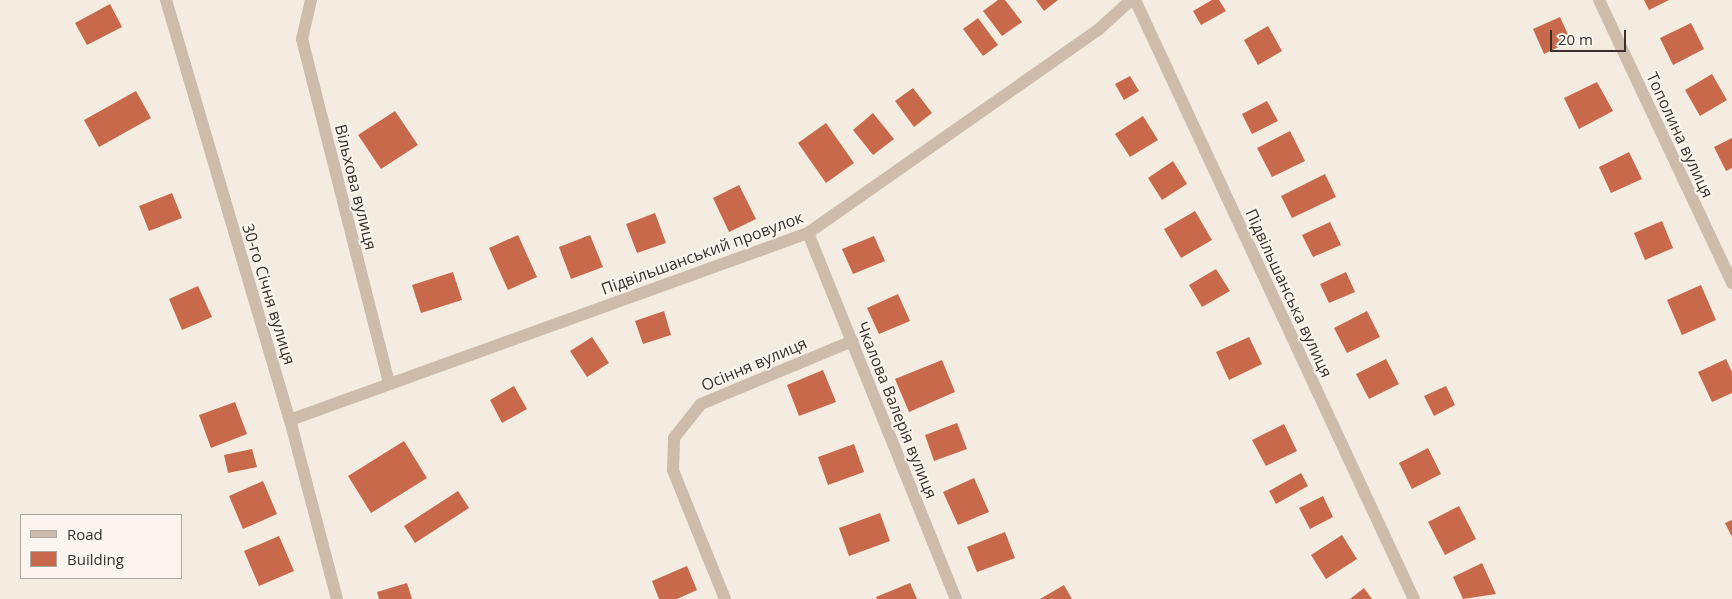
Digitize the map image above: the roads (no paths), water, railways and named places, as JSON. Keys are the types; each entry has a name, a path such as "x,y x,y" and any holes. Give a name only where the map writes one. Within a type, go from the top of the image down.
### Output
{"street":[{"name":"30-го Січня вулиця","path":"166,0 290,420 337,599"},
{"name":"Вільхова вулиця","path":"311,0 302,39 389,383"},
{"name":"Підвільшанський провулок","path":"290,420 808,233 1098,30 1131,0"},
{"name":"Підвільшанська вулиця","path":"1135,0 1414,599"},
{"name":"Тополина вулиця","path":"1599,0 1732,283"},
{"name":"Чкалова Валерія вулиця","path":"808,233 956,599"},
{"name":"Осіння вулиця","path":"725,599 673,470 674,438 701,404 852,341"}]}
